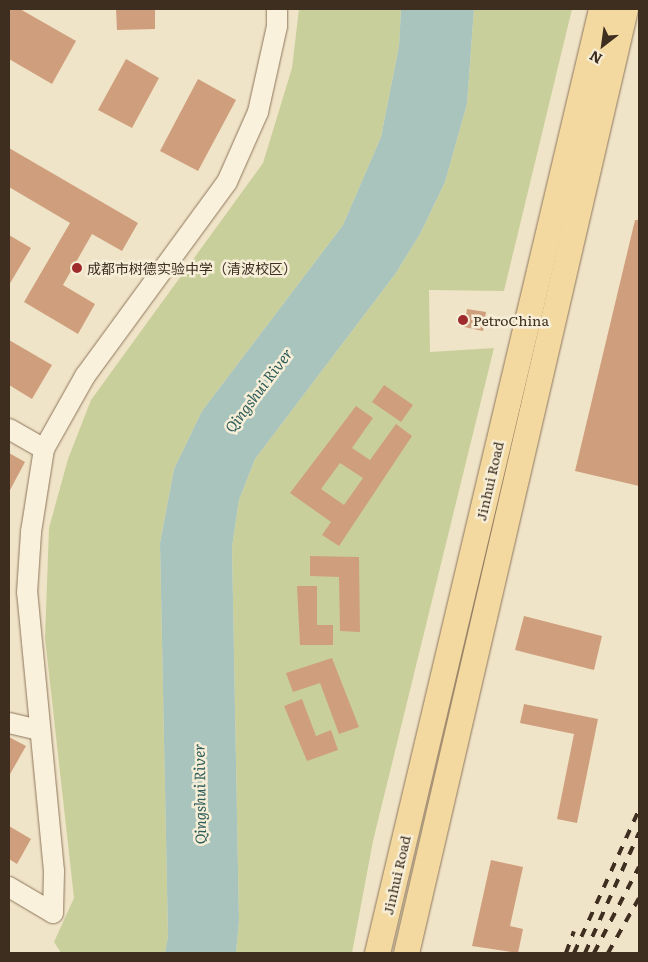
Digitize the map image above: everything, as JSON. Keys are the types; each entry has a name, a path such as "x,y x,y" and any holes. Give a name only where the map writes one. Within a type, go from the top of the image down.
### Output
{"main road":[{"name":"Jinhui Road","path":"377,953 601,9"},
{"name":"Jinhui Road","path":"406,953 625,9"}],"street":[{"path":"9,887 53,913 54,871 27,593 31,532 44,449 85,376 227,182 258,112 277,26 277,9"},
{"path":"9,429 44,449"},
{"path":"9,724 40,730"}],"green space":[{"path":"299,9 401,9 399,46 381,137 343,225 202,411 174,469 160,543 168,936 165,953 61,953 54,942 74,898 45,638 49,528 68,459 91,400 263,163 292,68"},
{"path":"474,9 572,9 504,291 429,290 430,352 494,348 373,841 352,953 236,953 239,921 232,547 239,500 255,459 396,273 420,234 445,182 467,104"}],"water":[{"name":"Qingshui River","path":"401,9 474,9 467,104 445,182 420,234 396,273 255,459 239,500 232,547 239,921 236,953 165,953 168,936 160,543 174,469 202,411 343,225 381,137 399,46"}],"building":[{"path":"9,9 20,9 76,41 52,84 9,59"},
{"path":"116,9 155,9 155,29 117,30"},
{"path":"126,59 159,78 132,128 98,110"},
{"path":"198,79 236,100 198,171 160,151"},
{"path":"9,148 138,223 122,251 92,234 63,285 95,304 78,334 24,302 70,223 9,187"},
{"path":"635,220 639,220 639,486 575,471"},
{"path":"9,235 31,248 9,285"},
{"path":"467,309 486,312 483,331 464,327"},
{"path":"9,340 52,365 32,399 9,385"},
{"path":"384,385 413,405 401,422 372,402"},
{"path":"356,406 373,418 352,448 370,460 396,424 412,436 339,546 322,535 331,522 290,493","holes":["340,463 363,478 344,505 321,489"]},
{"path":"9,453 25,462 9,492"},
{"path":"310,556 359,557 360,632 340,631 339,577 310,576"},
{"path":"297,586 317,586 317,625 333,625 333,645 300,645"},
{"path":"524,616 602,636 594,670 515,650"},
{"path":"332,658 359,727 339,734 320,683 293,692 286,673"},
{"path":"302,699 316,736 331,730 338,750 307,761 284,706"},
{"path":"524,704 598,719 577,823 557,819 574,734 520,723"},
{"path":"9,737 26,746 9,776"},
{"path":"9,826 31,839 17,864 9,859"},
{"path":"491,860 523,867 510,926 523,929 518,953 472,946"}],"railway":[{"path":"574,953 639,810"},
{"path":"585,953 639,833"},
{"path":"594,953 639,867"},
{"path":"608,953 639,898"},
{"path":"566,953 574,931"}],"place":[{"name":"成都市树德实验中学（清波校区）","path":"77,268"},
{"name":"PetroChina","path":"463,320"}]}
